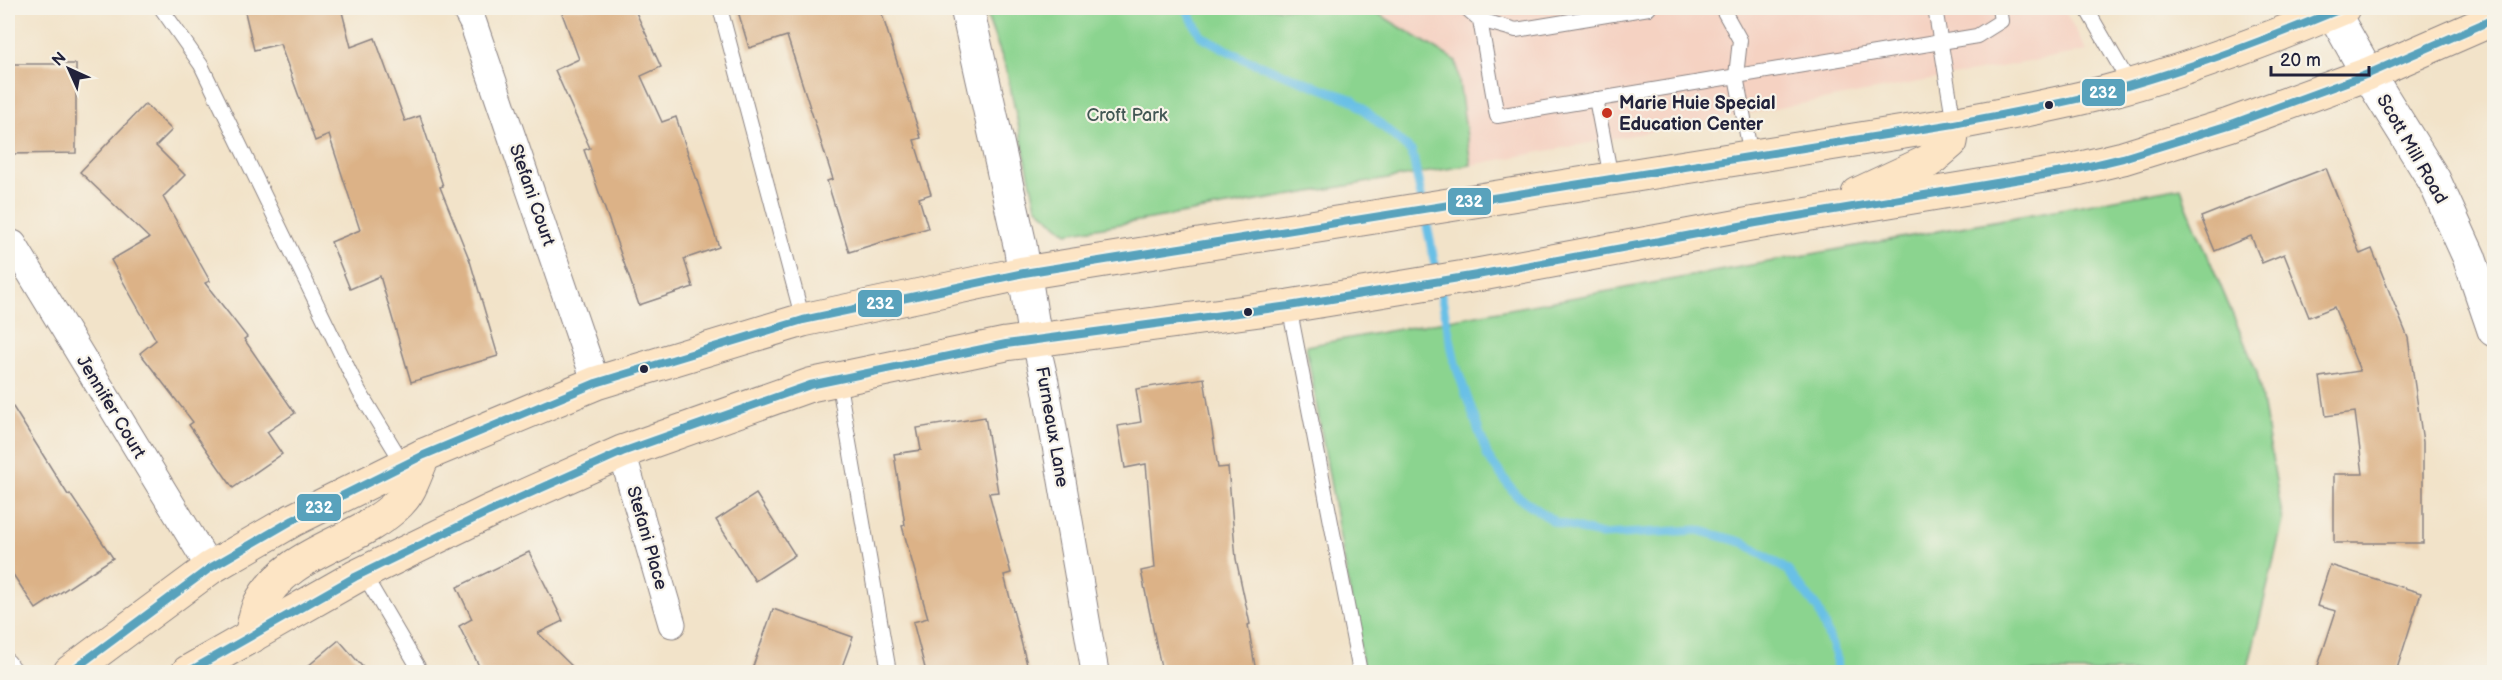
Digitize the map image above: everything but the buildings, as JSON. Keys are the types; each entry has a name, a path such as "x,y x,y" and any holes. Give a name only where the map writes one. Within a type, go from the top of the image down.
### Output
{"main road":[{"path":"70,672 210,568 293,520 414,460 596,383 803,320 1024,273 1954,124 2034,109 2130,84 2211,58 2336,9"},
{"path":"188,672 363,573 488,512 622,452 810,385 1035,339 1289,306 1477,275 1809,214 2069,171 2123,158 2229,125 2368,74 2494,19"},
{"path":"1809,214 1884,184 1929,161 1952,142 1954,124"},
{"path":"251,637 259,606 278,579 302,559 336,543 398,505 409,492 414,460"}],"street":[{"name":"Stefani Court","path":"465,8 473,23 596,383"},
{"name":"Furneaux Lane","path":"967,8 1020,244 1095,672"},
{"name":"Scott Mill Road","path":"2336,9 2368,74 2434,180 2469,257 2494,330"},
{"name":"Jennifer Court","path":"13,244 210,568"},
{"name":"Stefani Place","path":"622,452 672,624"}],"lane":[{"path":"161,8 201,65 359,391 414,460"},
{"path":"720,8 803,320"},
{"path":"1466,8 1480,20 1516,30 1649,8"},
{"path":"1722,8 1740,40 1736,76 1750,156"},
{"path":"1935,8 1954,124"},
{"path":"1480,20 1497,116 1977,36 2001,21 2000,8"},
{"path":"2086,8 2130,84"},
{"path":"1596,99 1611,178"},
{"path":"1289,306 1360,672"},
{"path":"838,379 889,672"},
{"path":"363,573 421,672"},
{"path":"8,661 17,672"}],"shaded area":[{"name":"Marie Huie Special Education Center","path":"1369,8 2063,8 2087,51 1471,165 1456,62"}],"green space":[{"name":"Croft Park","path":"984,8 1369,8 1456,61 1471,165 1067,233 1036,207 1006,68"},
{"path":"2181,187 2186,204 2257,372 2283,521 2247,672 1364,672 1306,346"}],"waterway":[{"path":"1186,8 1201,36 1244,59 1353,100 1412,152 1455,363 1488,457 1516,495 1555,522 1601,535 1698,530 1745,543 1787,570 1818,609 1836,656 1837,672"}],"transit line":[{"name":"232","path":"70,672 210,568 293,520 424,455 596,383 803,320 1024,273 1954,124 2030,109 2106,92 2166,74 2256,43 2343,8"},
{"name":"232","path":"188,672 355,577 488,512 622,452 810,385 1006,344 1289,306 1477,275 1756,223 2069,171 2123,158 2229,125 2368,74 2494,19"}],"place":[{"name":"Marie Huie Special Education Center","path":"1607,113"}]}
